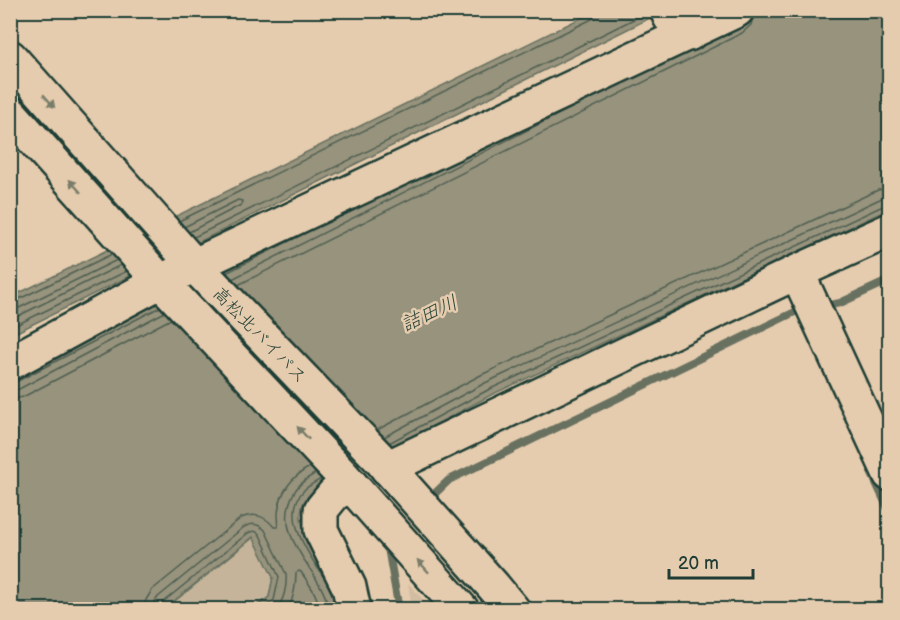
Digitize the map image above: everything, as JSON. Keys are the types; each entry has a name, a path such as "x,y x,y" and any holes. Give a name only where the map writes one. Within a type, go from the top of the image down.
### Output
{"main road":[{"path":"10,363 161,281 675,21 737,10"},
{"name":"高松北バイパス","path":"10,57 194,265 385,465 503,598"},
{"name":"高松北バイパス","path":"10,113 161,281 350,483 462,609"},
{"path":"385,465 801,282 890,230"},
{"path":"801,282 890,474"},
{"path":"350,483 334,494 321,510 321,530 349,587 354,609"}],"shaded area":[{"path":"254,537 273,577 269,597 252,609 164,610"},
{"path":"408,583 432,609 412,609"}],"water":[{"path":"595,11 664,11 11,335 11,297"},
{"name":"詰田川","path":"737,11 889,11 889,209 491,395 314,490 302,507 302,523 318,562 343,609 252,609 269,597 273,577 253,537 164,609 11,610 11,378 146,307"}],"waterway":[{"path":"820,307 840,303 890,280"},
{"path":"427,501 449,480 799,310 807,309"},
{"path":"871,472 890,513"},
{"path":"387,542 399,610"}]}
